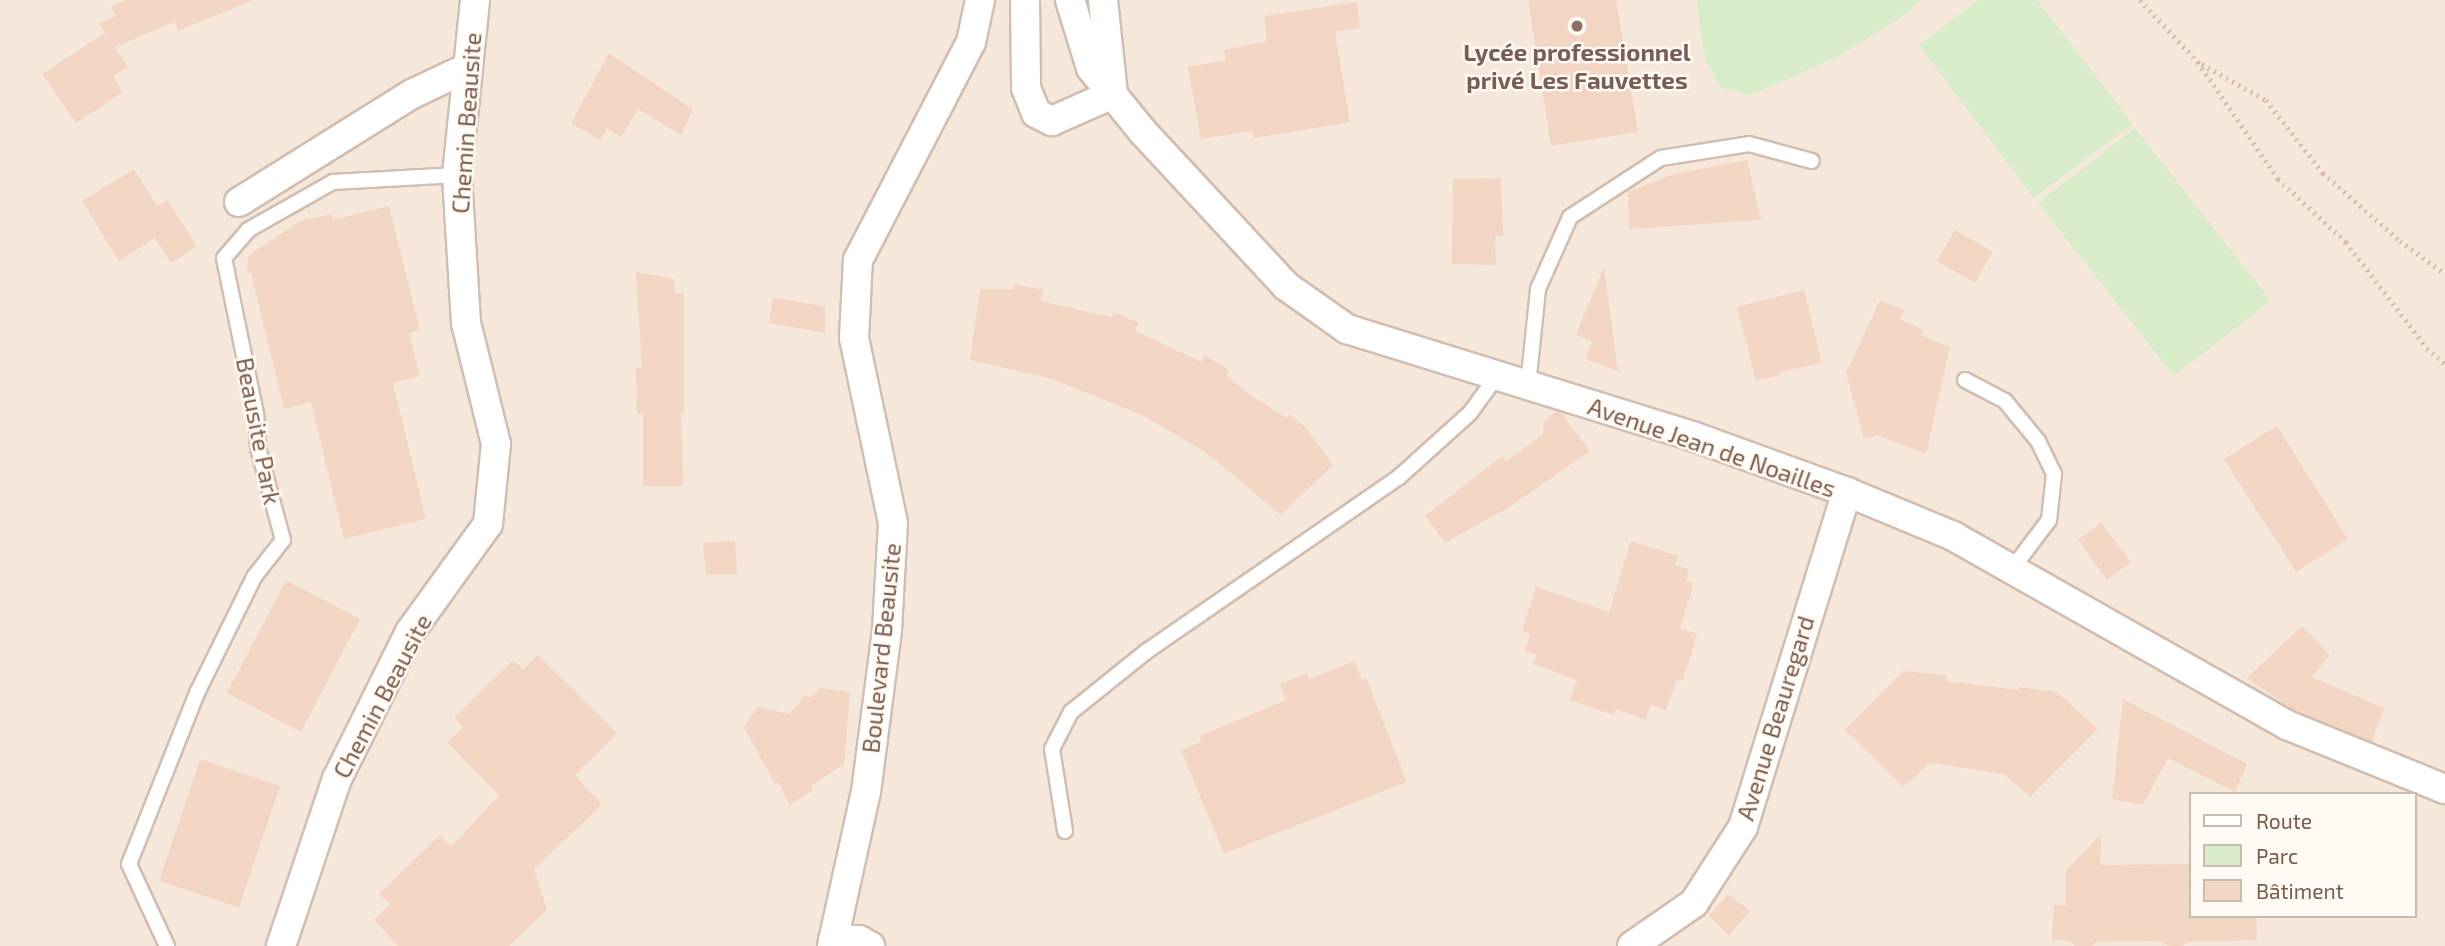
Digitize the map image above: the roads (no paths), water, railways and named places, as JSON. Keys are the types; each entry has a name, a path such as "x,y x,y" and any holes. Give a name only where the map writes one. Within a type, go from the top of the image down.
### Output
{"street":[{"name":"Chemin Beausite","path":"281,946 337,779 410,632 488,524 496,444 466,323 457,176 475,0"},
{"name":"Boulevard Beausite","path":"833,943 866,792 887,630 892,523 854,338 858,260 971,42 980,0"},
{"path":"1025,0 1026,88 1036,113 1052,121 1113,94"},
{"path":"1070,0 1091,68 1113,94"},
{"path":"1103,0 1113,94"},
{"path":"239,202 412,93 467,68"},
{"name":"Avenue Jean de Noailles","path":"1113,94 1143,132 1286,286 1348,329 1695,437 1847,492 1953,536 2287,725 2445,789"},
{"name":"Avenue Beauregard","path":"1632,946 1694,903 1743,827 1847,492"},
{"path":"833,943 859,940 870,946"}],"lane":[{"path":"1528,386 1538,289 1570,217 1661,158 1749,144 1812,161"},
{"name":"Beausite Park","path":"167,946 129,864 198,691 254,577 283,540 258,448 256,415 224,258 248,230 333,182 457,176"},
{"path":"1065,831 1052,749 1070,712 1147,651 1398,478 1470,413 1497,376"},
{"path":"1965,380 2005,401 2038,441 2053,474 2049,520 2012,569"}],"place":[{"name":"Lycée professionnel privé Les Fauvettes","path":"1577,26"}]}
